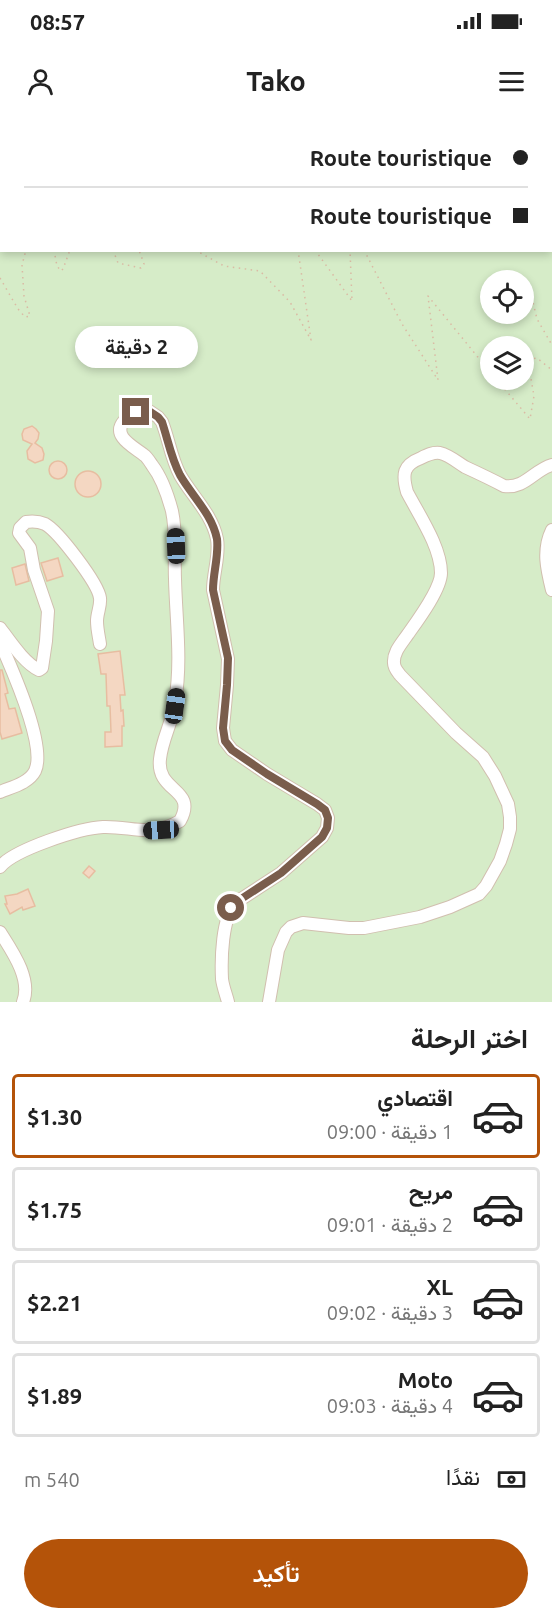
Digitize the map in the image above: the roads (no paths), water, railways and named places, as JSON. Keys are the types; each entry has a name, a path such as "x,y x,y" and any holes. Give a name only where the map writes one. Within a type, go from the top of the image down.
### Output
{"street":[{"path":"0,867 10,858 30,849 92,828 161,830 180,821 185,808 184,800 166,783 160,768 161,750 170,725 177,690 175,528 160,478 145,455 128,444 121,432 122,424 127,418 136,412 149,411 162,422 175,465 210,519 215,533 217,554 213,590 228,658 223,728 225,741 232,750 267,774 317,804 325,810 328,818 327,828 322,837 281,873 235,903 231,908 225,931 222,967 222,981 228,1002"},
{"path":"269,1002 278,950 291,927 303,923 364,928 420,917 479,894 500,861 510,829 510,817 508,804 495,776 483,757 456,733 394,667 398,649 421,617 440,584 441,575 433,542 407,492 405,473 406,468 414,461 439,453 509,487 526,482 547,466 552,465"},
{"path":"0,628 33,668 39,670 42,668 48,611 34,570 30,548 19,533 20,528 26,522 36,521 46,525 67,546 86,570 96,588 100,597 97,625 100,644"},
{"path":"552,530 546,549 552,590"},
{"path":"0,642 27,709 38,750 35,771 28,779 0,792"},
{"path":"0,932 22,974 25,996 23,1002"}]}
